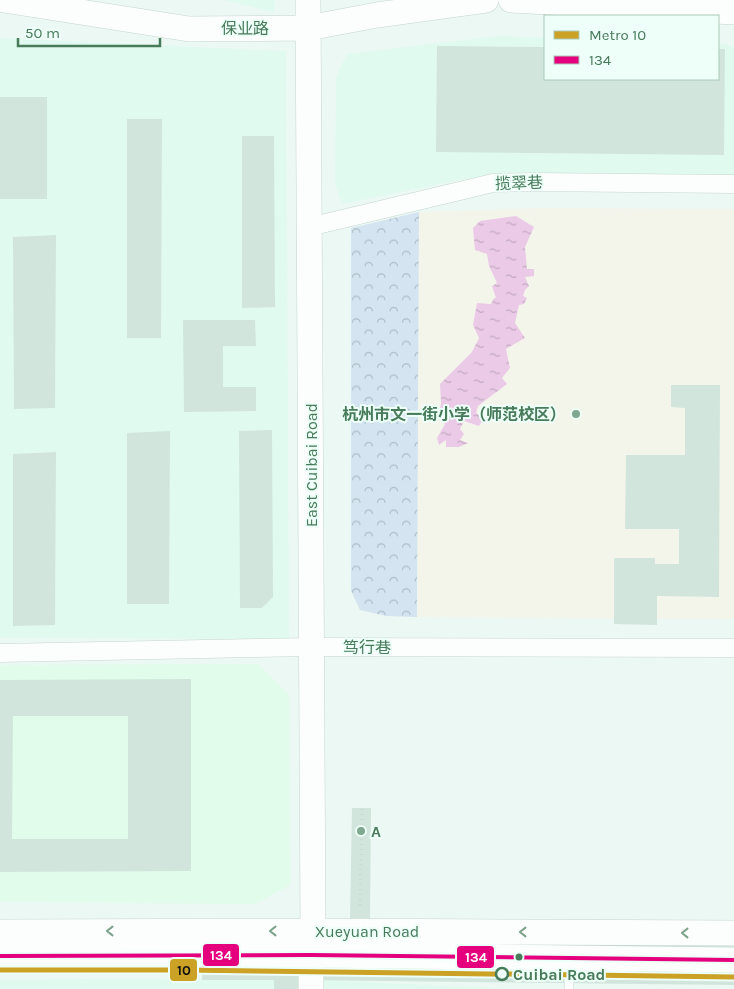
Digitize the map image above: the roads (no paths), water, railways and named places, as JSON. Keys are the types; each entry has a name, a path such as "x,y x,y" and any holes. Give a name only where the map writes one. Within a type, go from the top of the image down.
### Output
{"street":[{"name":"保业路","path":"4,0 189,29 308,28 377,15 486,0"},
{"name":"East Cuibai Road","path":"308,0 313,931"},
{"path":"511,0 636,3 734,12"},
{"name":"揽翠巷","path":"309,227 493,183 734,184"},
{"name":"笃行巷","path":"0,653 312,647 734,648"},
{"path":"311,989 313,931"},
{"name":"Xueyuan Road","path":"0,932 734,933"},
{"name":"Xueyuan Road","path":"0,956 311,955 734,960"}],"lane":[{"path":"569,957 569,989"}],"water":[{"path":"516,216 534,227 525,247 527,269 534,269 534,276 525,277 529,286 523,296 527,298 524,304 519,305 515,323 525,338 506,349 510,368 502,378 507,384 478,406 476,413 484,418 479,426 464,421 460,429 464,434 460,440 468,443 459,447 446,447 446,440 439,445 437,438 445,424 444,417 438,416 441,404 440,384 472,352 479,338 473,325 477,303 491,304 494,298 496,298 492,286 497,283 489,266 487,254 475,250 473,228 480,221"}],"metro line":[{"name":"10","path":"0,970 184,970 734,977"}],"place":[{"name":"杭州市文一街小学（师范校区）","path":"576,414"},
{"name":"A","path":"361,831"},
{"name":"Cuibai Road","path":"502,974"}]}
